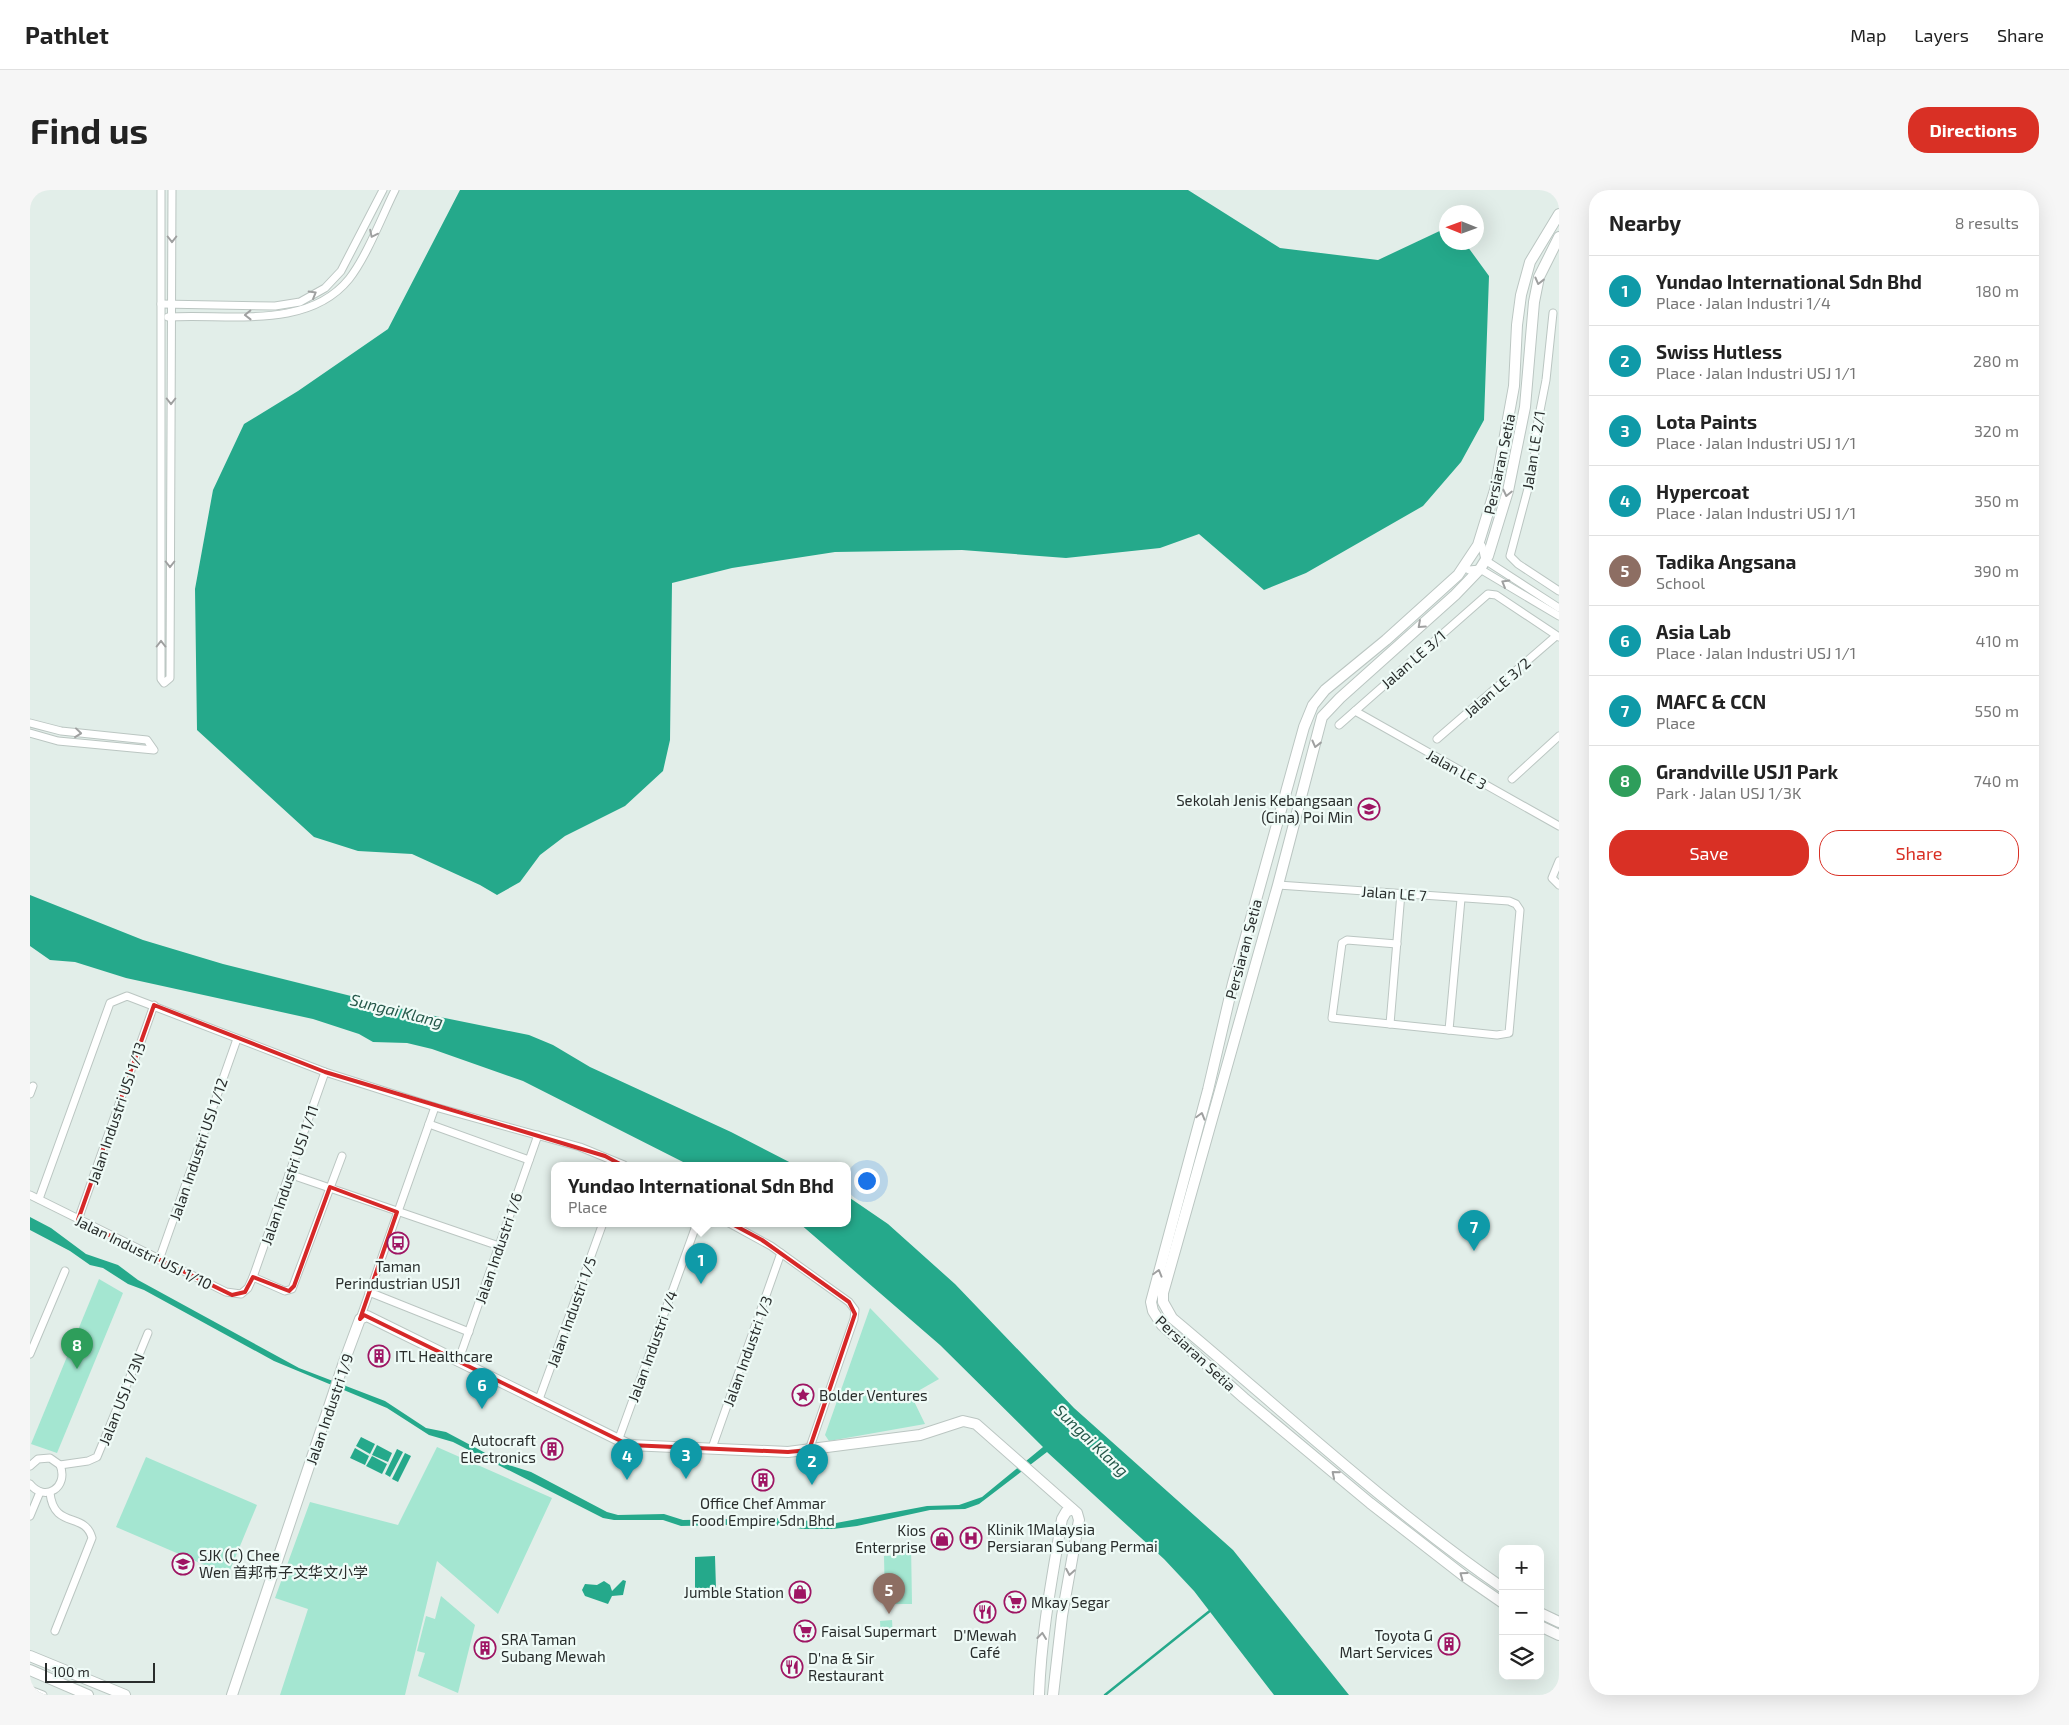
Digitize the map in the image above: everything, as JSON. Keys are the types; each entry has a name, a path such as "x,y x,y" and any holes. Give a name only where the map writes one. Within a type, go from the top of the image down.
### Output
{"street":[{"path":"161,190 161,678 164,683 170,678 172,190"},
{"path":"162,304 275,306 300,302 325,288 341,271 383,190"},
{"path":"161,318 275,315 302,310 330,297 349,279 395,190"},
{"name":"Persiaran Setia","path":"1499,1600 1416,1540 1244,1398 1162,1326 1156,1319 1152,1307 1152,1292 1208,1090 1227,1006 1304,727 1313,705 1325,690 1421,609 1464,567 1478,545 1489,513 1500,468 1514,386 1517,325 1521,295 1530,262 1559,214"},
{"name":"Persiaran Setia","path":"1499,1585 1451,1552 1406,1517 1172,1318 1164,1305 1163,1293 1278,886 1322,717 1340,698 1455,595 1483,564 1503,510 1526,407 1534,302 1539,276 1559,237"},
{"name":"Jalan LE 2/1","path":"1553,312 1546,380 1536,430 1534,466 1510,556 1518,564 1559,590"},
{"path":"1551,335 1559,335"},
{"path":"1478,545 1484,549 1483,564"},
{"path":"1464,567 1469,570 1483,564"},
{"path":"1483,564 1559,608"},
{"path":"1483,564 1559,616"},
{"name":"Jalan LE 3/1","path":"1339,725 1488,594 1496,595 1558,636"},
{"name":"Jalan LE 3/2","path":"1437,739 1558,636"},
{"name":"Jalan LE 3","path":"1355,711 1559,826"},
{"path":"30,723 62,731 147,740 154,750 58,741 30,733"},
{"path":"1512,779 1559,736"},
{"path":"1559,861 1552,878 1559,885"},
{"path":"1261,882 1278,886"},
{"name":"Jalan LE 7","path":"1278,886 1509,901 1516,904 1520,910 1510,1033 1504,1035 1449,1030"},
{"path":"1390,1024 1401,893"},
{"path":"1397,944 1347,940 1342,943 1331,1016 1449,1030 1461,899"},
{"path":"39,1199 110,1004 127,996 325,1072 435,1107 580,1146 617,1162"},
{"name":"Jalan Industri USJ 1/13","path":"78,1220 154,1006"},
{"name":"Jalan Industri USJ 1/12","path":"159,1260 237,1038"},
{"name":"Jalan Industri USJ 1/11","path":"253,1277 325,1072"},
{"name":"Jalan Industri 1/9","path":"232,1695 337,1384 435,1107"},
{"path":"429,1124 529,1160"},
{"name":"Jalan Industri 1/6","path":"458,1362 538,1135"},
{"path":"253,1277 285,1291 292,1289 342,1156"},
{"path":"289,1174 499,1246"},
{"name":"Jalan Industri USJ 1/10","path":"30,1194 78,1220 232,1295 245,1292 253,1277"},
{"name":"Jalan Industri 1/5","path":"538,1402 602,1227"},
{"name":"Jalan Industri 1/4","path":"618,1441 696,1227"},
{"path":"736,1227 781,1253 849,1302 855,1310 854,1319 809,1450"},
{"name":"Jalan Industri 1/3","path":"712,1448 781,1253"},
{"path":"30,1354 65,1271"},
{"path":"369,1292 469,1332"},
{"path":"1152,1307 1164,1305"},
{"path":"360,1319 367,1316 538,1402 629,1445 788,1452 920,1435 963,1421 976,1424 1077,1513 1079,1520 1062,1616 1053,1695"},
{"name":"Jalan USJ 1/3N","path":"60,1465 88,1461 97,1457 148,1333"},
{"path":"30,1466 38,1459 50,1458 60,1465 63,1472 60,1485 50,1493 40,1492 30,1484"},
{"path":"30,1516 40,1492"},
{"path":"50,1493 51,1503 57,1513 86,1526 92,1538 55,1631"},
{"path":"1035,1695 1040,1690 1045,1612 1062,1519 1066,1512 1072,1509"},
{"path":"1544,1615 1559,1622"},
{"path":"1544,1628 1559,1634"},
{"path":"30,1656 125,1695"},
{"path":"30,1670 84,1694"},
{"path":"30,1690 43,1695"}],"highlighted area":[{"path":"154,1005 325,1072 605,1156 762,1240 849,1302 855,1314 809,1450 788,1452 629,1445 364,1315 360,1319 397,1212 330,1187 294,1286 289,1291 253,1277 245,1292 232,1295 78,1220"}],"shaded area":[{"path":"99,1279 123,1293 57,1453 31,1444"},
{"path":"870,1308 939,1379 911,1395 925,1424 829,1441 825,1435"},
{"path":"437,1447 552,1498 498,1614 437,1561 405,1695 280,1695 308,1609 275,1598 310,1502 398,1525"},
{"path":"146,1457 257,1505 228,1575 116,1527"},
{"path":"911,1544 912,1604 885,1604 884,1556 901,1555 901,1545"},
{"path":"441,1596 475,1625 458,1693 418,1676 425,1653 417,1651 426,1616 435,1619"},
{"path":"892,1620 893,1638 881,1639 880,1621"}],"water":[{"path":"460,190 1188,190 1280,248 1378,260 1439,231 1439,250 1470,250 1489,276 1484,420 1461,462 1423,506 1306,573 1264,590 1199,534 1160,548 1066,558 962,550 835,552 732,568 672,583 670,740 663,771 625,806 565,836 540,855 520,882 497,895 480,885 412,854 358,851 314,837 197,730 195,589 213,490 244,424 298,391 388,329"},
{"name":"Sungai Klang","path":"30,895 143,940 223,964 415,1012 529,1035 553,1045 590,1067 731,1132 789,1162 683,1162 523,1081 432,1049 407,1043 373,1042 359,1034 313,1019 126,978 75,962 50,960 30,946"},
{"name":"Sungai Klang","path":"851,1199 888,1224 955,1284 1074,1408 1233,1550 1349,1695 1274,1695 1194,1591 1164,1559 1047,1452 979,1504 965,1509 930,1510 857,1526 833,1529 803,1529 768,1524 681,1526 663,1520 614,1520 603,1518 453,1442 429,1435 387,1408 274,1361 144,1290 128,1284 103,1268 90,1265 70,1251 30,1230 30,1217 51,1228 86,1254 118,1265 138,1280 299,1368 385,1401 426,1428 446,1432 506,1464 531,1472 607,1512 618,1515 664,1514 683,1520 773,1518 836,1523 927,1506 959,1505 982,1497 1043,1447 940,1345 804,1227 851,1227"},
{"path":"361,1437 375,1444 370,1454 356,1446"},
{"path":"377,1445 392,1453 388,1462 372,1455"},
{"path":"355,1448 369,1456 365,1465 350,1458"},
{"path":"397,1449 403,1452 390,1477 385,1474"},
{"path":"405,1453 411,1456 398,1482 392,1479"},
{"path":"372,1456 387,1464 382,1474 366,1466"},
{"path":"715,1556 716,1589 695,1590 695,1557"},
{"path":"623,1580 626,1581 623,1595 612,1596 608,1604 585,1596 582,1590 585,1584 597,1585 604,1581 610,1585 612,1591"}],"waterway":[{"path":"1105,1695 1211,1610"}],"place":[{"name":"Sekolah Jenis Kebangsaan (Cina) Poi Min","path":"1369,809"},
{"name":"Taman Perindustrian USJ1","path":"398,1243"},
{"name":"MAFC & CCN","path":"1474,1251"},
{"name":"Yundao International Sdn Bhd","path":"701,1284"},
{"name":"ITL Healthcare","path":"379,1356"},
{"name":"Grandville USJ1 Park","path":"77,1369"},
{"name":"Bolder Ventures","path":"803,1395"},
{"name":"Asia Lab","path":"482,1409"},
{"name":"Autocraft Electronics","path":"552,1449"},
{"name":"Lota Paints","path":"686,1479"},
{"name":"Hypercoat","path":"627,1480"},
{"name":"Office Chef Ammar Food Empire Sdn Bhd","path":"763,1480"},
{"name":"Swiss Hutless","path":"812,1485"},
{"name":"Klinik 1Malaysia Persiaran Subang Permai","path":"971,1538"},
{"name":"Kios Enterprise","path":"942,1539"},
{"name":"SJK (C) Chee Wen 首邦市子文华文小学","path":"183,1564"},
{"name":"Jumble Station","path":"800,1592"},
{"name":"Mkay Segar","path":"1015,1602"},
{"name":"D'Mewah Café","path":"985,1612"},
{"name":"Tadika Angsana","path":"889,1614"},
{"name":"Faisal Supermart","path":"805,1631"},
{"name":"Toyota G Mart Services","path":"1449,1644"},
{"name":"SRA Taman Subang Mewah","path":"485,1648"},
{"name":"D'na & Sir Restaurant","path":"792,1667"}]}
